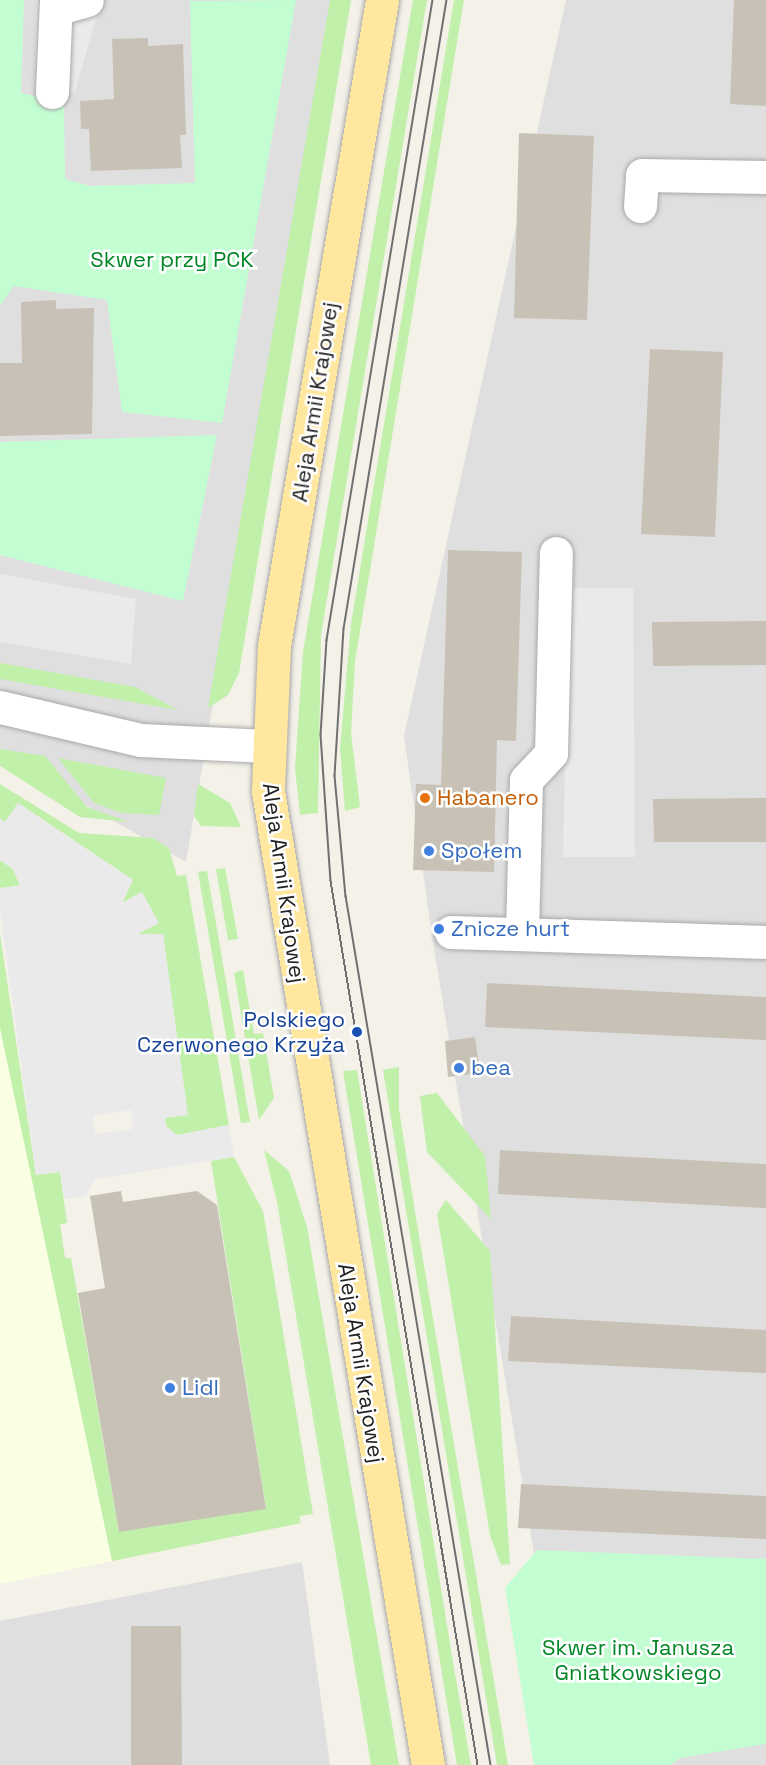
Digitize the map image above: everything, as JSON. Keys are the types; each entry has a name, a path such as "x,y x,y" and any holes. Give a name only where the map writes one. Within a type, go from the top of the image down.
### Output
{"main road":[{"name":"Aleja Armii Krajowej","path":"382,0 274,646 267,746 273,829 428,1765"}],"street":[{"path":"52,92 66,3"},
{"path":"640,206 642,175 766,177"},
{"path":"522,933 526,780 551,753 556,553"},
{"path":"0,707 141,740 267,746"},
{"path":"451,932 766,942"}],"shaded area":[{"path":"0,0 333,0 186,862 82,803 0,765"},
{"path":"36,0 101,0 75,93 35,91"},
{"path":"566,0 766,0 766,1765 569,1765 433,943 404,736"},
{"path":"0,574 136,599 131,664 0,642"},
{"path":"569,588 633,588 635,857 563,857"},
{"path":"18,803 133,880 122,903 142,892 159,923 138,934 163,934 188,1115 165,1118 166,1126 177,1135 229,1125 234,1157 95,1179 86,1196 64,1199 60,1172 36,1175 0,910 0,888 20,885 13,869 0,860 0,819 5,822","holes":["131,1110 133,1129 95,1134 93,1116"]},
{"path":"0,987 112,1561 0,1584"},
{"path":"302,1562 330,1765 0,1765 0,1621"}],"green space":[{"name":"Skwer przy PCK","path":"0,0 24,0 21,93 64,102 65,179 90,186 195,183 190,1 296,0 222,423 122,412 107,300 14,286 0,305"},
{"path":"330,0 351,0 239,673 228,695 208,708"},
{"path":"413,0 427,0 321,635 318,813 300,815 295,768 303,652"},
{"path":"454,0 464,0 355,661 351,733 360,807 345,811 340,748 351,624"},
{"path":"217,435 183,601 0,555 0,442"},
{"path":"0,663 135,687 178,710 0,679"},
{"path":"0,749 45,756 87,807 129,822 80,817 0,766"},
{"path":"58,758 166,778 159,815 122,813 94,803"},
{"path":"0,784 79,833 153,838 169,848 177,876 186,875 229,1125 177,1135 166,1126 164,1118 187,1114 163,934 138,934 142,892 122,903 133,880 18,803 5,822 0,819"},
{"path":"198,784 230,803 241,827 201,826 194,816"},
{"path":"0,860 13,869 20,886 0,888"},
{"path":"225,868 238,939 228,940 216,869"},
{"path":"207,871 250,1122 241,1123 198,872"},
{"path":"0,934 36,1175 60,1172 67,1223 60,1224 65,1258 71,1258 119,1532 266,1508 211,1161 234,1157 263,1211 313,1514 299,1516 301,1523 112,1561 0,1028"},
{"path":"243,970 254,1034 263,1033 274,1098 259,1120 234,973"},
{"path":"399,1067 399,1109 415,1212 508,1765 497,1765 383,1070"},
{"path":"357,1070 471,1765 457,1765 343,1071"},
{"path":"437,1093 485,1156 491,1219 427,1152 420,1096"},
{"path":"264,1150 289,1171 307,1227 399,1765 371,1765 277,1202"},
{"path":"446,1200 490,1251 510,1564 501,1565 490,1535 437,1214"},
{"name":"Skwer im. Janusza Gniatkowskiego","path":"537,1550 766,1559 766,1744 680,1758 670,1765 534,1765 505,1588"}],"building":[{"path":"734,0 766,0 766,106 730,104"},
{"path":"148,38 148,46 183,44 186,135 180,135 182,168 91,171 89,129 81,129 80,101 114,99 112,39"},
{"path":"519,133 594,136 587,320 514,318"},
{"path":"56,300 56,309 94,308 92,434 0,436 0,363 22,363 21,302"},
{"path":"650,349 723,352 715,537 641,534"},
{"path":"448,550 522,552 516,741 497,740 494,872 413,870 416,784 441,785"},
{"path":"766,621 766,665 653,666 652,622"},
{"path":"766,798 766,842 654,842 653,799"},
{"path":"487,983 766,997 766,1040 485,1027"},
{"path":"475,1037 480,1073 448,1077 445,1041"},
{"path":"500,1150 766,1164 766,1208 498,1194"},
{"name":"Lidl","path":"121,1191 123,1202 197,1191 217,1205 266,1509 119,1532 78,1293 105,1288 90,1196"},
{"path":"511,1316 766,1330 766,1373 508,1361"},
{"path":"521,1484 766,1496 766,1539 518,1528"},
{"path":"131,1626 181,1626 182,1765 131,1765"}],"tram line":[{"path":"433,0 327,640 321,735 331,881 478,1765"},
{"path":"447,0 344,629 335,776 346,896 491,1765"}],"place":[{"name":"Habanero","path":"425,798"},
{"name":"Społem","path":"429,851"},
{"name":"Znicze hurt","path":"439,929"},
{"name":"Polskiego Czerwonego Krzyża","path":"357,1032"},
{"name":"bea","path":"459,1068"},
{"name":"Lidl","path":"170,1388"}]}
